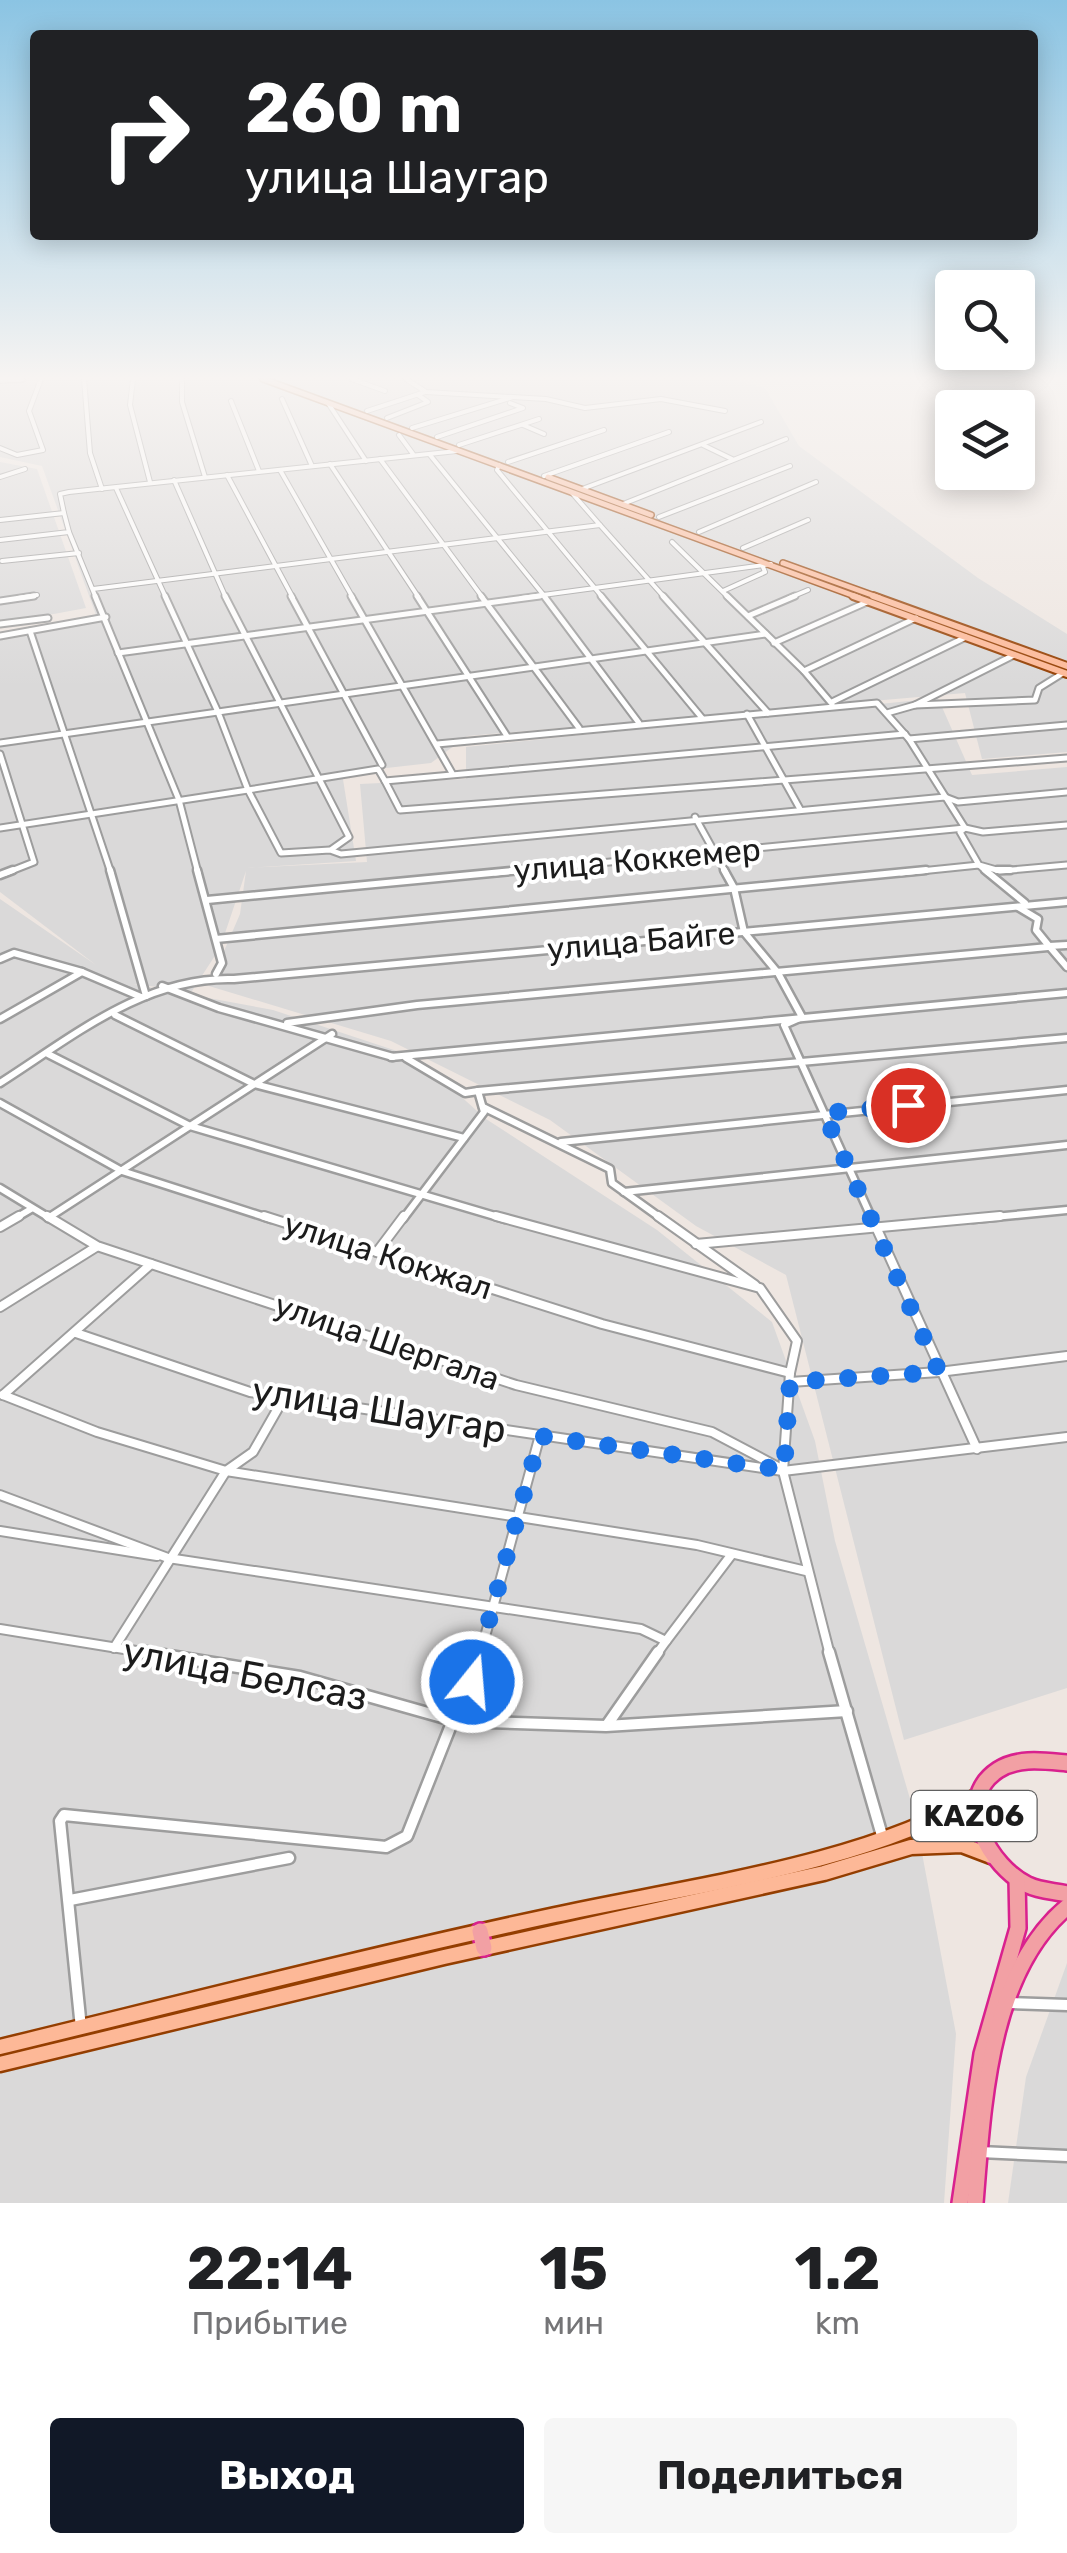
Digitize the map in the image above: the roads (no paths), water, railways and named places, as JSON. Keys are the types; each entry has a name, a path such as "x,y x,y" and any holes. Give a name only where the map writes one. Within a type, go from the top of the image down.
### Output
{"highway":[{"name":"KАZ06","path":"1067,1763 1022,1759 1002,1766 986,1778 976,1796 976,1826 990,1856 1017,1880 1038,1889 1067,1894"},
{"name":"KАZ06","path":"960,2203 972,2105 993,2004 1022,1917 1017,1880"},
{"path":"976,2203 979,2152 1009,2003 1040,1930 1067,1906"},
{"path":"480,1931 484,1948"}],"main road":[{"path":"543,482 1066,671"},
{"path":"561,482 1066,671"},
{"path":"706,541 715,538"},
{"path":"0,2047 80,2025 167,2010 480,1931 884,1840 938,1820 976,1796"},
{"path":"0,2064 484,1948 824,1874 911,1847 962,1845 990,1856"}],"street":[{"path":"100,482 102,489"},
{"path":"150,482 60,494 68,532 180,800 222,963 216,974"},
{"path":"175,482 243,636 349,837 330,850"},
{"path":"231,482 382,765"},
{"path":"287,482 452,772"},
{"path":"342,482 425,611 472,675 507,736"},
{"path":"396,482 579,728"},
{"path":"451,482 595,659 639,723"},
{"path":"506,482 702,718"},
{"path":"582,489 601,482"},
{"path":"623,504 679,482"},
{"path":"659,518 750,482"},
{"path":"699,532 816,482"},
{"path":"116,488 218,712 248,790 281,854 330,850 341,854 800,809 944,797 958,802 1067,792"},
{"path":"572,492 768,712"},
{"path":"0,520 64,513"},
{"path":"743,548 808,520"},
{"path":"93,588 600,525"},
{"path":"0,540 68,532"},
{"path":"672,542 804,671 832,704"},
{"path":"2,562 80,553"},
{"path":"118,653 766,565 766,572 723,591"},
{"path":"748,616 808,590"},
{"path":"0,602 37,596"},
{"path":"774,643 868,601"},
{"path":"0,636 106,617"},
{"path":"0,624 48,618"},
{"path":"804,671 916,618"},
{"path":"30,632 94,814 144,997"},
{"path":"0,743 766,634"},
{"path":"832,704 966,637"},
{"path":"887,713 916,705 1014,655"},
{"path":"916,705 1035,700 1039,688 1066,671"},
{"path":"436,744 832,704 877,703 928,766 965,828 960,832 978,865 1026,902 1016,906"},
{"path":"747,714 800,809"},
{"path":"385,782 452,772 1067,725"},
{"path":"0,754 34,862 0,876"},
{"path":"0,828 378,768 400,810 1067,758"},
{"path":"695,818 734,888 744,932 778,972 802,1017"},
{"name":"улица Коккемер","path":"206,900 965,828 983,832 1067,825"},
{"path":"216,939 978,865 1000,871 1067,865"},
{"name":"улица Байге","path":"161,986 216,974 234,979 1067,902"},
{"path":"1016,906 1038,919 1036,930 1067,967"},
{"path":"287,1023 418,1005 1067,945"},
{"path":"0,959 14,953 82,972 144,997"},
{"path":"0,1019 82,972"},
{"path":"0,1083 161,986 333,1033 368,1044 391,1057 408,1058 464,1093 1067,1038"},
{"path":"391,1057 1067,993"},
{"path":"114,1015 254,1084 464,1138"},
{"path":"802,1017 784,1026 976,1449"},
{"path":"48,1218 333,1033"},
{"path":"48,1054 190,1126 418,1195 760,1288"},
{"path":"561,1142 1067,1090"},
{"path":"478,1091 483,1106 610,1169 612,1183 760,1288 797,1340 790,1377 784,1470 806,1571 884,1840"},
{"name":"улица Кокжал","path":"0,1103 122,1171 602,1324 790,1377 939,1372 1067,1356"},
{"path":"377,1252 464,1138 483,1106"},
{"path":"624,1192 1067,1145"},
{"name":"улица Шергала","path":"0,1188 97,1246 516,1385 712,1432 784,1470"},
{"path":"0,1227 31,1208"},
{"path":"696,1244 876,1231 1067,1210"},
{"path":"0,1307 97,1246"},
{"path":"1,1397 152,1263"},
{"name":"улица Шаугар","path":"76,1334 250,1392 784,1470 867,1464 1067,1438"},
{"path":"114,1648 226,1472 253,1452 284,1396"},
{"path":"1,1397 226,1472 732,1554 806,1571"},
{"path":"85,2043 60,1822 70,1812 174,1828 386,1847 407,1836 456,1722 494,1607 540,1436"},
{"path":"0,1495 168,1558"},
{"path":"0,1531 640,1629 666,1642"},
{"path":"606,1726 732,1554"},
{"name":"улица Белсаз","path":"0,1630 300,1678 456,1722 606,1726 848,1711"},
{"path":"70,1900 288,1858"},
{"path":"1009,2003 1067,2006"},
{"path":"979,2152 1067,2156"}]}
